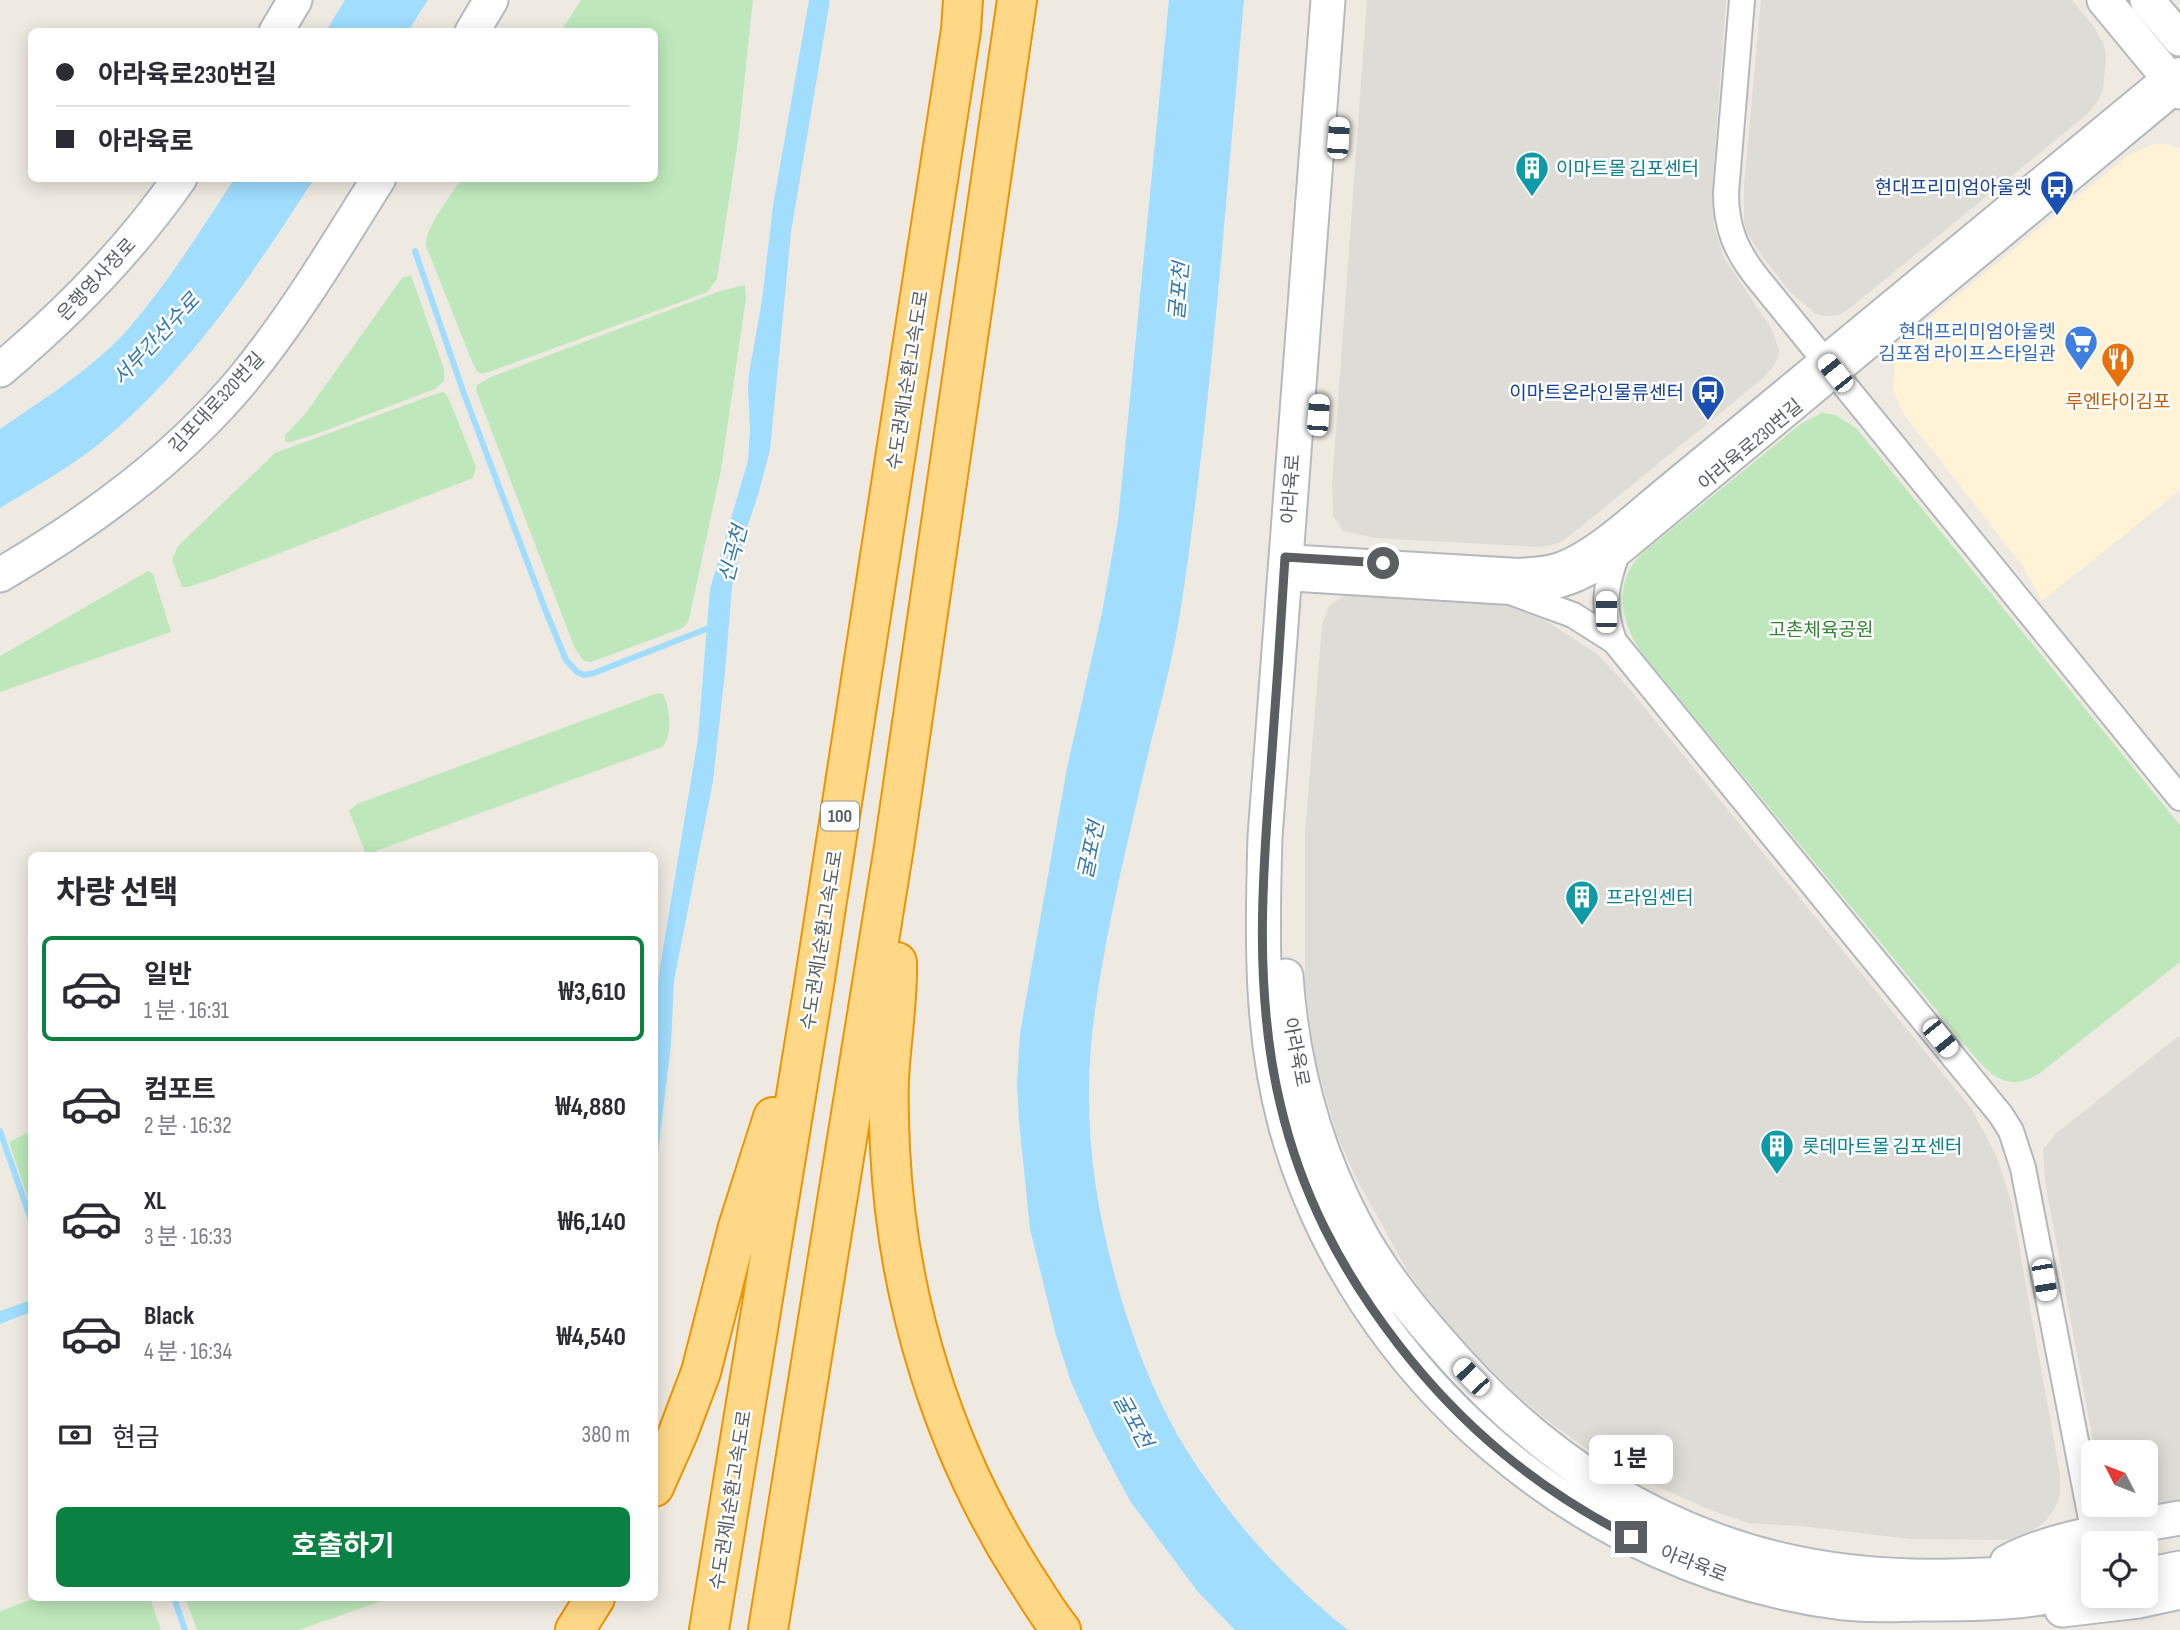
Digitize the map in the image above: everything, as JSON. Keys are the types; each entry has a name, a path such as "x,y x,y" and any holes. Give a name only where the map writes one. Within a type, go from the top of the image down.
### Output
{"highway":[{"name":"수도권제1순환고속도로","path":"709,1630 814,985 961,30 963,0"},
{"path":"769,1627 894,847 1017,0"},
{"path":"894,847 897,972 889,1080 890,1148 896,1225 911,1306 933,1384 964,1465 1003,1544 1060,1630"},
{"path":"658,1478 701,1372 738,1227 814,985"},
{"path":"575,1630 593,1601"}],"street":[{"path":"278,28 295,0"},
{"path":"474,28 491,0"},
{"name":"아라육로","path":"1295,568 1328,0"},
{"name":"아라육로","path":"1348,0 1295,568 1265,838 1263,927 1268,1040 1280,1102 1299,1167 1327,1234 1364,1298 1415,1366 1471,1428 1570,1503 1650,1547 1731,1577 1844,1603 1985,1590 2037,1598 2081,1589"},
{"path":"1742,0 1726,193 1729,229 1734,244 1744,260 2180,798"},
{"path":"2104,0 2177,83"},
{"path":"2147,0 2180,39"},
{"name":"아라육로230번길","path":"1295,568 1518,571 1555,567 1572,560 1829,365 2177,83"},
{"name":"은행영사정로","path":"0,370 93,286 135,239 177,182"},
{"name":"김포대로320번길","path":"0,575 110,504 155,467 211,414 244,378 278,331 376,182"},
{"name":"아라육로230번길","path":"1295,568 1510,592 1548,589 1568,583 1589,575 1617,554 1829,365"},
{"path":"1614,641 1606,612 1606,594 1617,554"},
{"path":"1510,592 1573,615 1614,641 1975,1080 2011,1131 2023,1168 2091,1531"},
{"path":"2141,1531 2180,1518"},
{"path":"2158,1545 2180,1540"},
{"path":"2081,1548 2027,1552 1985,1590 2031,1614 2139,1601 2180,1592"},
{"path":"2158,1573 2180,1568"}],"shaded area":[{"path":"1367,0 1726,0 1713,176 1714,226 1724,258 1771,328 1779,350 1778,358 1762,379 1583,525 1564,540 1552,545 1540,547 1375,538 1343,531 1333,515 1332,485"},
{"path":"1761,0 2072,0 2103,43 2106,55 2103,91 2086,115 1850,308 1839,315 1816,314 1791,293 1765,260 1747,233 1744,222 1744,186"},
{"path":"2153,144 2180,148 2180,490 2042,601 2023,566 1903,413 1893,389 1895,360 1900,347 1911,334 2127,156"},
{"path":"1345,595 1491,603 1513,608 1545,620 1597,654 1622,680 1971,1108 1996,1155 2011,1201 2060,1474 2060,1495 2054,1510 2043,1524 2014,1540 1910,1539 1800,1526 1748,1523 1703,1507 1628,1473 1557,1428 1519,1397 1475,1354 1437,1311 1408,1272 1355,1176 1336,1132 1315,1060 1305,985 1305,833 1322,625 1329,606"},
{"path":"2180,1035 2180,1508 2158,1509 2158,1440 2093,1440 2045,1182 2043,1149 2058,1132"}],"green space":[{"path":"581,0 753,0 738,141 717,279 707,292 483,374 477,371 473,364 426,246 434,221 460,182 658,182 658,28 563,28"},
{"path":"411,275 444,369 444,381 435,389 319,433 285,442 285,435 305,414 402,278"},
{"path":"745,285 746,298 721,470 689,619 680,629 591,662 584,661 575,649 476,390 477,385 491,377 720,291"},
{"path":"441,392 449,399 476,467 473,478 215,578 182,587 172,560 178,546 275,453"},
{"name":"고촌체육공원","path":"1822,413 1836,415 1857,429 2180,825 2180,962 2040,1073 2030,1078 2012,1082 2004,1080 1990,1072 1975,1057 1641,652 1625,616 1623,592 1631,568 1639,556 1802,423"},
{"path":"148,571 153,574 171,632 0,692 0,656"},
{"path":"658,693 663,694 669,713 668,736 662,747 373,852 365,852 349,811 357,804"},
{"path":"28,1133 28,1198 9,1142"},
{"path":"28,1601 151,1601 161,1630 0,1630 0,1611"},
{"path":"186,1601 381,1601 299,1630 197,1630"}],"water":[{"path":"345,0 428,0 410,28 328,28"},
{"name":"신곡천","path":"809,0 830,0 791,232 770,450 732,587 713,781 674,981 671,1044 658,1153 658,983 698,738 710,589 748,461 749,374 762,300 773,206"},
{"name":"굴포천","path":"1169,0 1244,0 1209,388 1179,620 1120,873 1095,1010 1089,1089 1093,1165 1106,1240 1127,1317 1153,1386 1169,1419 1187,1451 1240,1524 1302,1590 1348,1630 1235,1630 1198,1592 1130,1501 1096,1437 1071,1382 1056,1335 1030,1229 1017,1083 1020,1033 1067,768 1102,613 1118,521"},
{"name":"서부간선수로","path":"232,182 312,182 217,320 161,385 99,444 0,508 0,429 85,369 116,342 172,273"},
{"path":"28,1301 28,1313 0,1324 0,1311"}],"waterway":[{"path":"415,251 463,391 566,660 577,672 584,675 594,673 714,626"},
{"path":"0,1131 28,1212"},
{"path":"175,1601 185,1630"}],"place":[{"name":"이마트몰 김포센터","path":"1532,198"},
{"name":"현대프리미엄아울렛","path":"2057,217"},
{"name":"현대프리미엄아울렛 김포점 라이프스타일관","path":"2081,372"},
{"name":"루엔타이김포","path":"2118,389"},
{"name":"이마트온라인물류센터","path":"1708,422"},
{"name":"프라임센터","path":"1582,927"},
{"name":"롯데마트몰 김포센터","path":"1777,1176"}],"route":[{"path":"1383,563 1285,557 1265,838 1263,927 1268,1040 1287,1130 1315,1207 1342,1264 1415,1366 1471,1428 1501,1453 1570,1503 1631,1537"}]}
